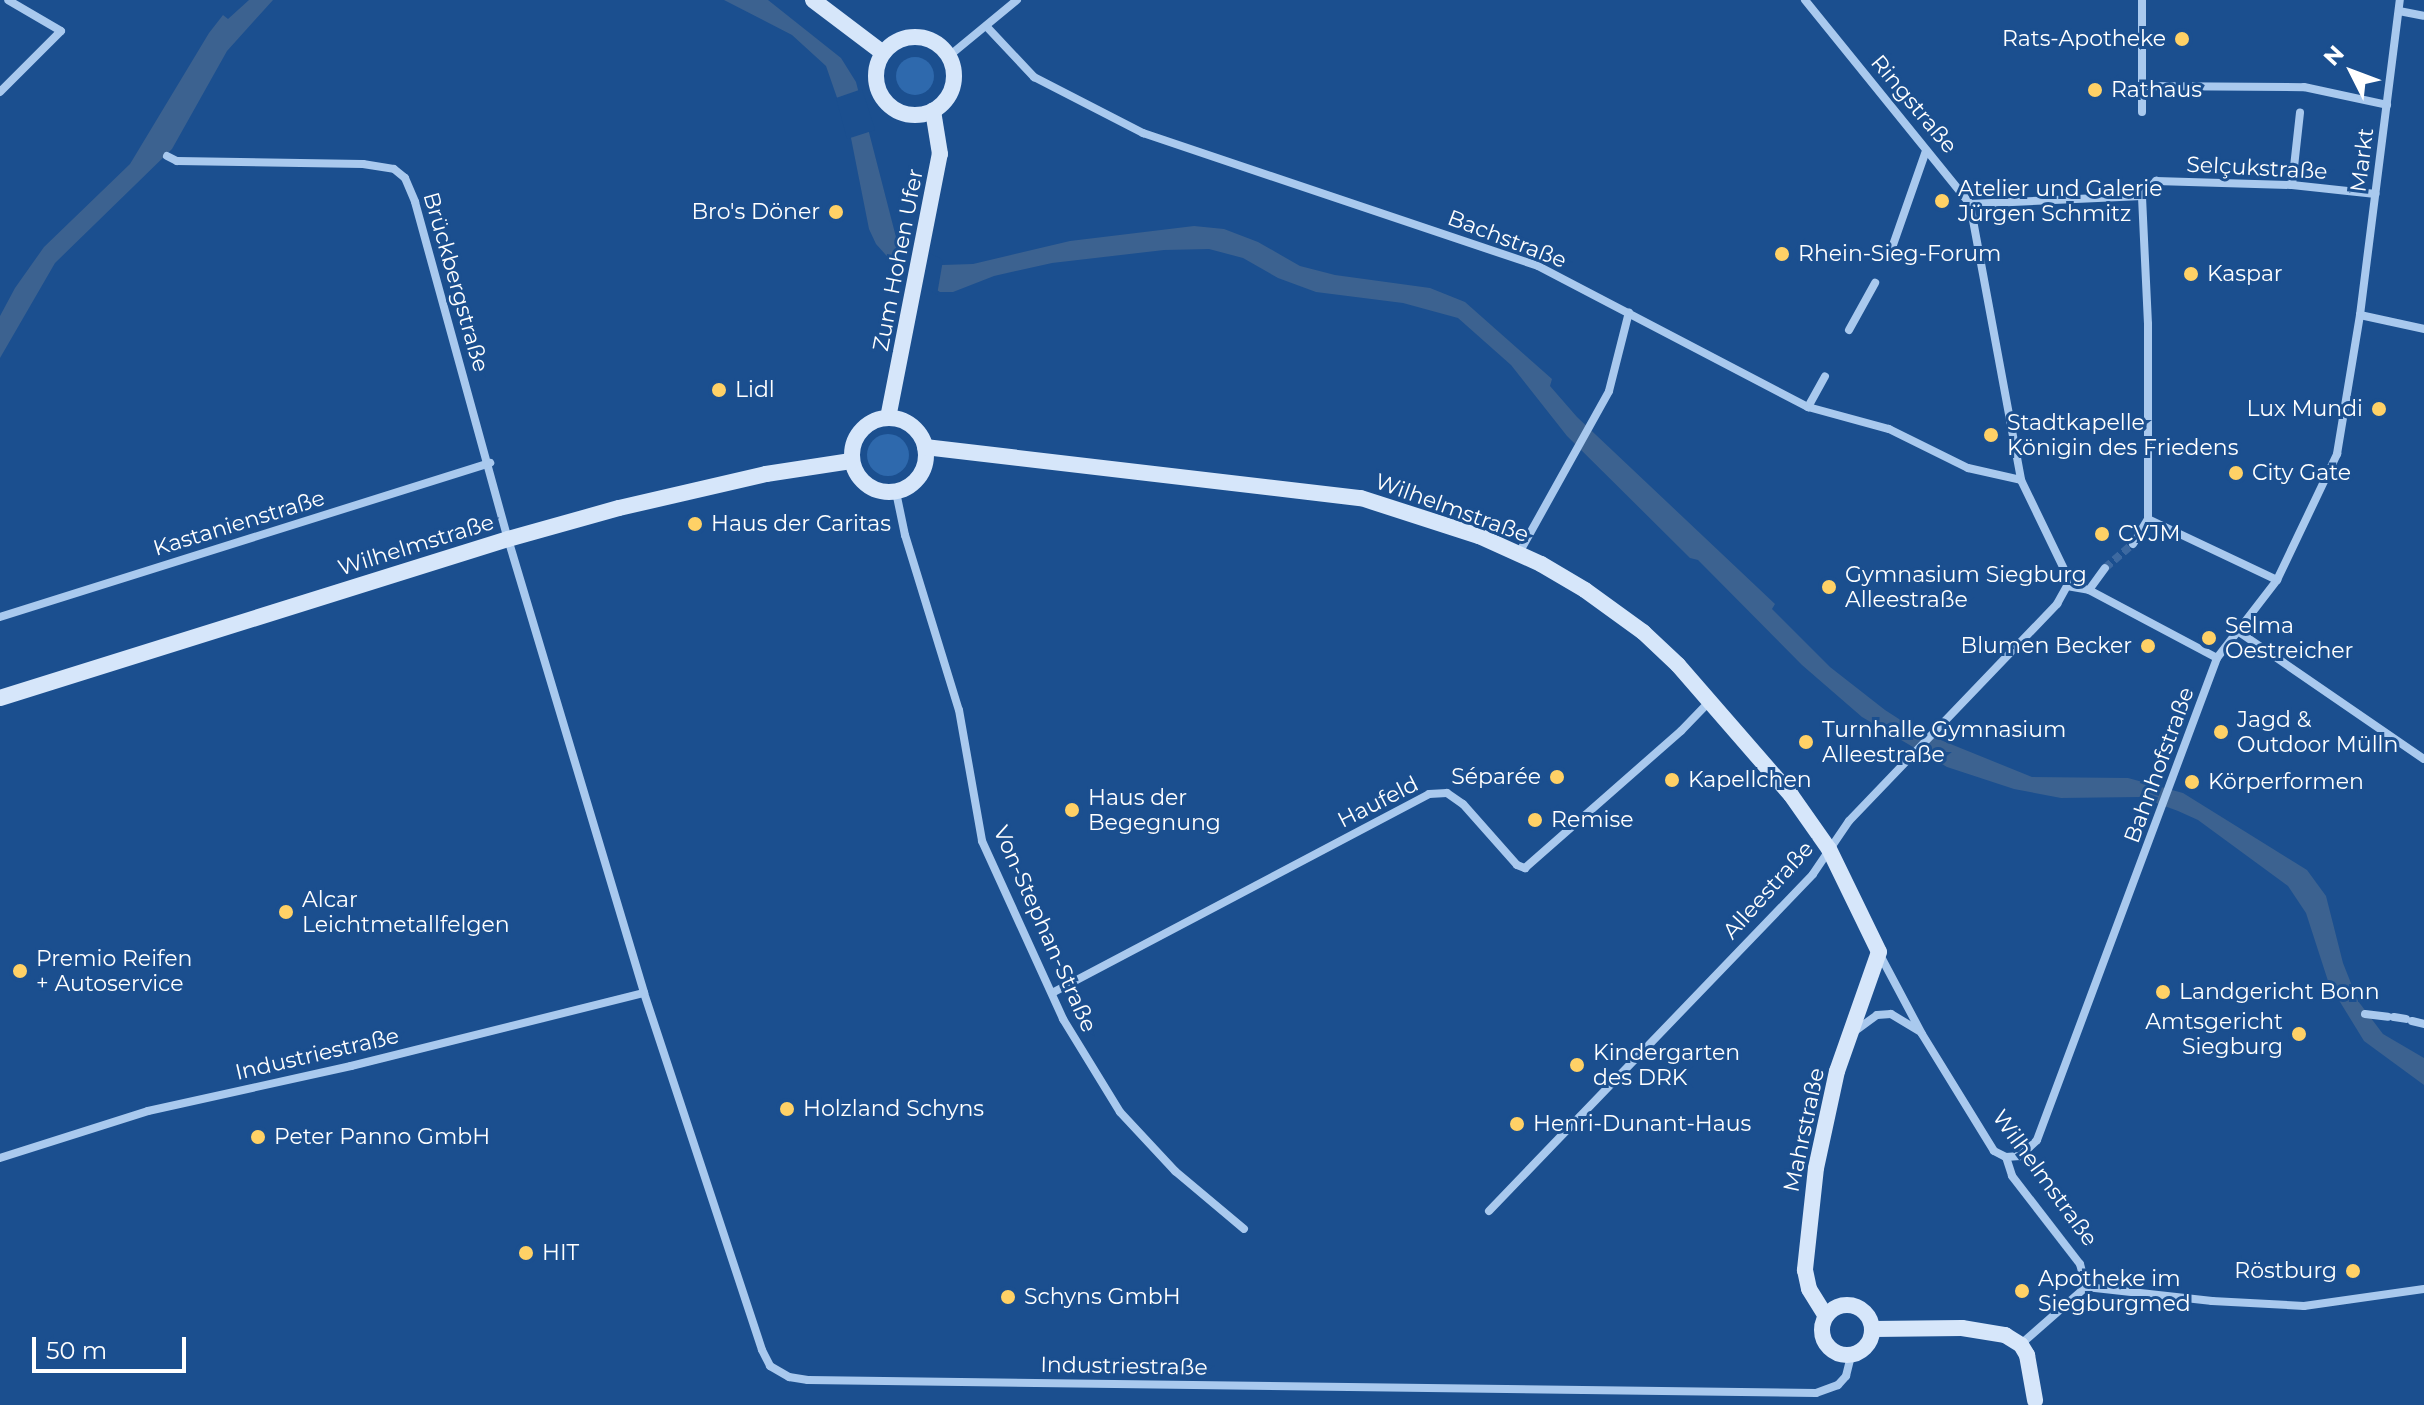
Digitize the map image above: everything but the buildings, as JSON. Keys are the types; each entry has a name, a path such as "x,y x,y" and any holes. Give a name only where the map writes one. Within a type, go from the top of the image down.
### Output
{"main road":[{"path":"813,0 883,53"},
{"path":"922,38 933,41 949,56 954,83 947,99 933,111 912,115 901,113 884,99 876,77 883,53 900,40 922,38"},
{"name":"Zum Hohen Ufer","path":"888,418 940,154 933,111"},
{"path":"888,418 916,429 925,447 923,470 907,488 896,492 873,489 862,482 851,461 858,433 877,420 888,418"},
{"name":"Wilhelmstraße","path":"925,447 1361,498 1466,531 1519,553 1585,590 1643,632 1710,701 1791,795 1829,849 1879,952"},
{"name":"Wilhelmstraße","path":"0,698 508,539 696,489 851,461"},
{"name":"Mahrstraße","path":"1826,1316 1809,1289 1805,1250 1816,1168 1837,1071 1879,952"},
{"path":"1840,1306 1856,1306 1869,1316 1873,1329 1866,1348 1851,1356 1835,1353 1828,1347 1822,1332 1826,1316 1840,1306"},
{"path":"1873,1329 1992,1330 2021,1345 2032,1368 2035,1400"}],"street":[{"path":"0,92 61,31 8,0"},
{"path":"949,56 1017,0"},
{"name":"Ringstraße","path":"1805,0 1970,204 2021,480 2065,571 2067,586"},
{"path":"2142,0 2142,112"},
{"name":"Markt","path":"2351,383 2400,0"},
{"path":"2399,11 2424,16"},
{"name":"Bachstraße","path":"987,27 1034,77 1143,133 1538,266 1808,407 1889,429 1979,471 2021,480"},
{"path":"2141,86 2304,87 2387,105"},
{"path":"2292,185 2300,112"},
{"path":"1893,245 1926,151"},
{"name":"Brückbergstraße","path":"167,156 177,161 363,164 394,169 405,178 415,202 490,463 508,539"},
{"name":"Selçukstraße","path":"2142,196 2156,181 2292,185 2376,194"},
{"path":"1970,204 2142,196 2148,324 2148,519 2133,544"},
{"path":"1849,330 1875,283"},
{"path":"1519,553 1609,391 1629,312"},
{"path":"2360,315 2424,329"},
{"path":"1808,407 1825,376"},
{"name":"Bahnhofstraße","path":"2006,1157 2020,1156 2037,1140 2217,658 2277,580 2337,454 2351,383"},
{"name":"Kastanienstraße","path":"0,617 490,463"},
{"name":"Von-Stephan-Straße","path":"896,492 905,535 959,710 982,841 1052,993 1094,1074 1120,1112 1175,1171 1244,1229"},
{"path":"2148,519 2277,580"},
{"name":"Industriestraße","path":"508,539 644,993 762,1350 770,1366 789,1377 808,1380 1816,1393 1838,1385 1846,1376 1851,1356"},
{"path":"2089,590 2105,568"},
{"path":"2067,586 2089,590 2217,658"},
{"name":"Alleestraße","path":"1489,1211 1813,874 1849,821 2057,604 2067,586"},
{"path":"2239,632 2424,759"},
{"name":"Haufeld","path":"1052,993 1429,794 1447,793 1463,804 1517,865 1525,868 1534,864 1710,701"},
{"name":"Wilhelmstraße","path":"1879,952 1922,1034 1994,1151 2006,1157 2012,1176 2080,1264 2086,1287"},
{"name":"Industriestraße","path":"0,1158 148,1111 351,1066 644,993"},
{"name":"Wilhelmstraße","path":"1852,1033 1877,1015 1891,1014 1922,1034"},
{"path":"2365,1014 2424,1024"},
{"path":"2021,1345 2086,1287 2212,1301 2304,1306 2424,1289"}],"shaded area":[{"path":"249,0 273,0 227,51 172,149 55,263 0,358 0,316 15,288 44,247 130,164 209,33 223,15 228,19"},
{"path":"724,0 768,0 841,58 856,82 897,241 942,265 973,264 1070,241 1194,226 1224,229 1258,242 1300,266 1335,275 1430,288 1465,302 1552,379 1550,386 1577,417 1775,604 1772,609 1830,667 1885,710 1916,730 2032,777 2128,778 2183,793 2307,870 2326,896 2343,963 2358,1001 2383,1034 2424,1058 2424,1085 2364,1041 2329,984 2306,913 2288,886 2198,820 2178,811 2140,797 2061,798 2014,789 1947,767 1862,717 1802,665 1698,560 1690,558 1567,436 1511,365 1458,318 1403,303 1316,292 1278,278 1243,258 1209,249 1164,250 1052,263 994,276 953,292 940,292 894,264 876,244 869,229 851,138 826,66 792,35"},
{"path":"915,57 929,62 934,76 929,90 915,95 901,90 896,76 901,62"},
{"path":"888,434 903,440 909,455 903,470 888,476 873,470 867,455 873,440"}],"pier":[{"path":"862,89 875,130 847,139 836,98"},
{"path":"899,237 943,260 937,295 895,267"}],"tunnel":[{"path":"2105,568 2133,544"}],"place":[{"name":"Rats-Apotheke","path":"2182,39"},
{"name":"Rathaus","path":"2095,90"},
{"name":"Atelier und Galerie Jürgen Schmitz","path":"1942,201"},
{"name":"Bro's Döner","path":"836,212"},
{"name":"Rhein-Sieg-Forum","path":"1782,254"},
{"name":"Kaspar","path":"2191,274"},
{"name":"Lidl","path":"719,390"},
{"name":"Lux Mundi","path":"2379,409"},
{"name":"Stadtkapelle Königin des Friedens","path":"1991,435"},
{"name":"City Gate","path":"2236,473"},
{"name":"Haus der Caritas","path":"695,524"},
{"name":"CVJM","path":"2102,534"},
{"name":"Gymnasium Siegburg Alleestraße","path":"1829,587"},
{"name":"Selma Oestreicher","path":"2209,638"},
{"name":"Blumen Becker","path":"2148,646"},
{"name":"Jagd & Outdoor Mülln","path":"2221,732"},
{"name":"Turnhalle Gymnasium Alleestraße","path":"1806,742"},
{"name":"Séparée","path":"1557,777"},
{"name":"Kapellchen","path":"1672,780"},
{"name":"Körperformen","path":"2192,782"},
{"name":"Haus der Begegnung","path":"1072,810"},
{"name":"Remise","path":"1535,820"},
{"name":"Alcar Leichtmetallfelgen","path":"286,912"},
{"name":"Premio Reifen + Autoservice","path":"20,971"},
{"name":"Landgericht Bonn","path":"2163,992"},
{"name":"Amtsgericht Siegburg","path":"2299,1034"},
{"name":"Kindergarten des DRK","path":"1577,1065"},
{"name":"Holzland Schyns","path":"787,1109"},
{"name":"Henri-Dunant-Haus","path":"1517,1124"},
{"name":"Peter Panno GmbH","path":"258,1137"},
{"name":"HIT","path":"526,1253"},
{"name":"Röstburg","path":"2353,1271"},
{"name":"Apotheke im Siegburgmed","path":"2022,1291"},
{"name":"Schyns GmbH","path":"1008,1297"}]}
